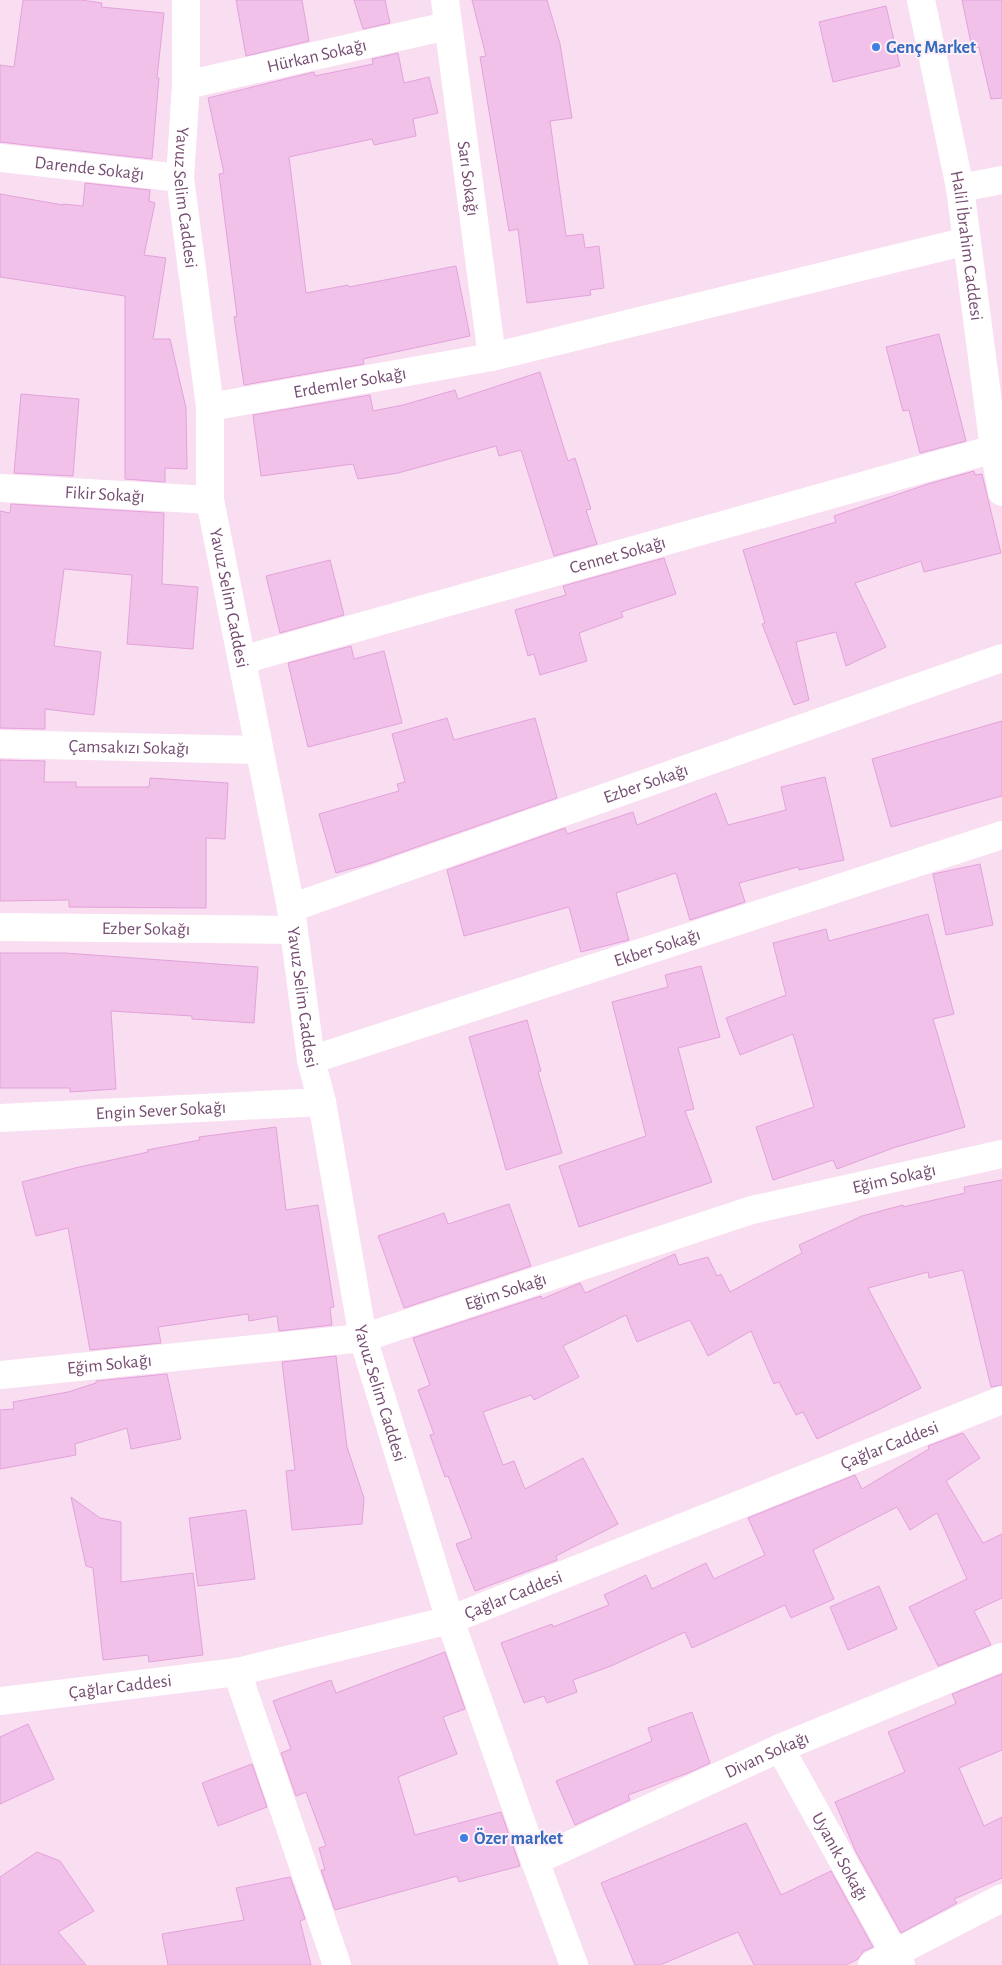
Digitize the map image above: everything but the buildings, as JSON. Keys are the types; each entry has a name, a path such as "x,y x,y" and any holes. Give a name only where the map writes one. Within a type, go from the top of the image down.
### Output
{"street":[{"name":"Yavuz Selim Caddesi","path":"186,0 186,85 180,178 210,407 210,500 292,919 311,1060 322,1102 363,1338 450,1620 535,1861 574,1965"},
{"name":"Halil İbrahim Caddesi","path":"921,0 960,188 999,473"},
{"name":"Hürkan Sokağı","path":"186,85 446,13"},
{"name":"Sarı Sokağı","path":"446,13 492,357"},
{"name":"Darende Sokağı","path":"0,158 180,178"},
{"path":"960,188 1002,180"},
{"name":"Erdemler Sokağı","path":"210,407 492,357 967,241"},
{"name":"Cennet Sokağı","path":"242,660 999,473"},
{"name":"Fikir Sokağı","path":"0,488 210,500"},
{"name":"Ezber Sokağı","path":"0,926 292,919 1002,658"},
{"name":"Çamsakızı Sokağı","path":"0,744 258,750"},
{"name":"Ekber Sokağı","path":"311,1060 1002,835"},
{"name":"Engin Sever Sokağı","path":"0,1118 322,1102"},
{"name":"Eğim Sokağı","path":"0,1375 363,1338 752,1210 1002,1154"},
{"name":"Çağlar Caddesi","path":"0,1701 237,1672 450,1620 1002,1400"},
{"name":"Divan Sokağı","path":"535,1861 780,1748 1002,1657"},
{"path":"237,1672 337,1965"},
{"name":"Uyanık Sokağı","path":"780,1748 889,1961"},
{"path":"889,1961 1002,1898"}],"shaded area":[{"path":"0,0 1002,0 1002,1965 0,1965"}],"place":[{"name":"Genç Market","path":"876,47"},
{"name":"Özer market","path":"464,1838"}]}
